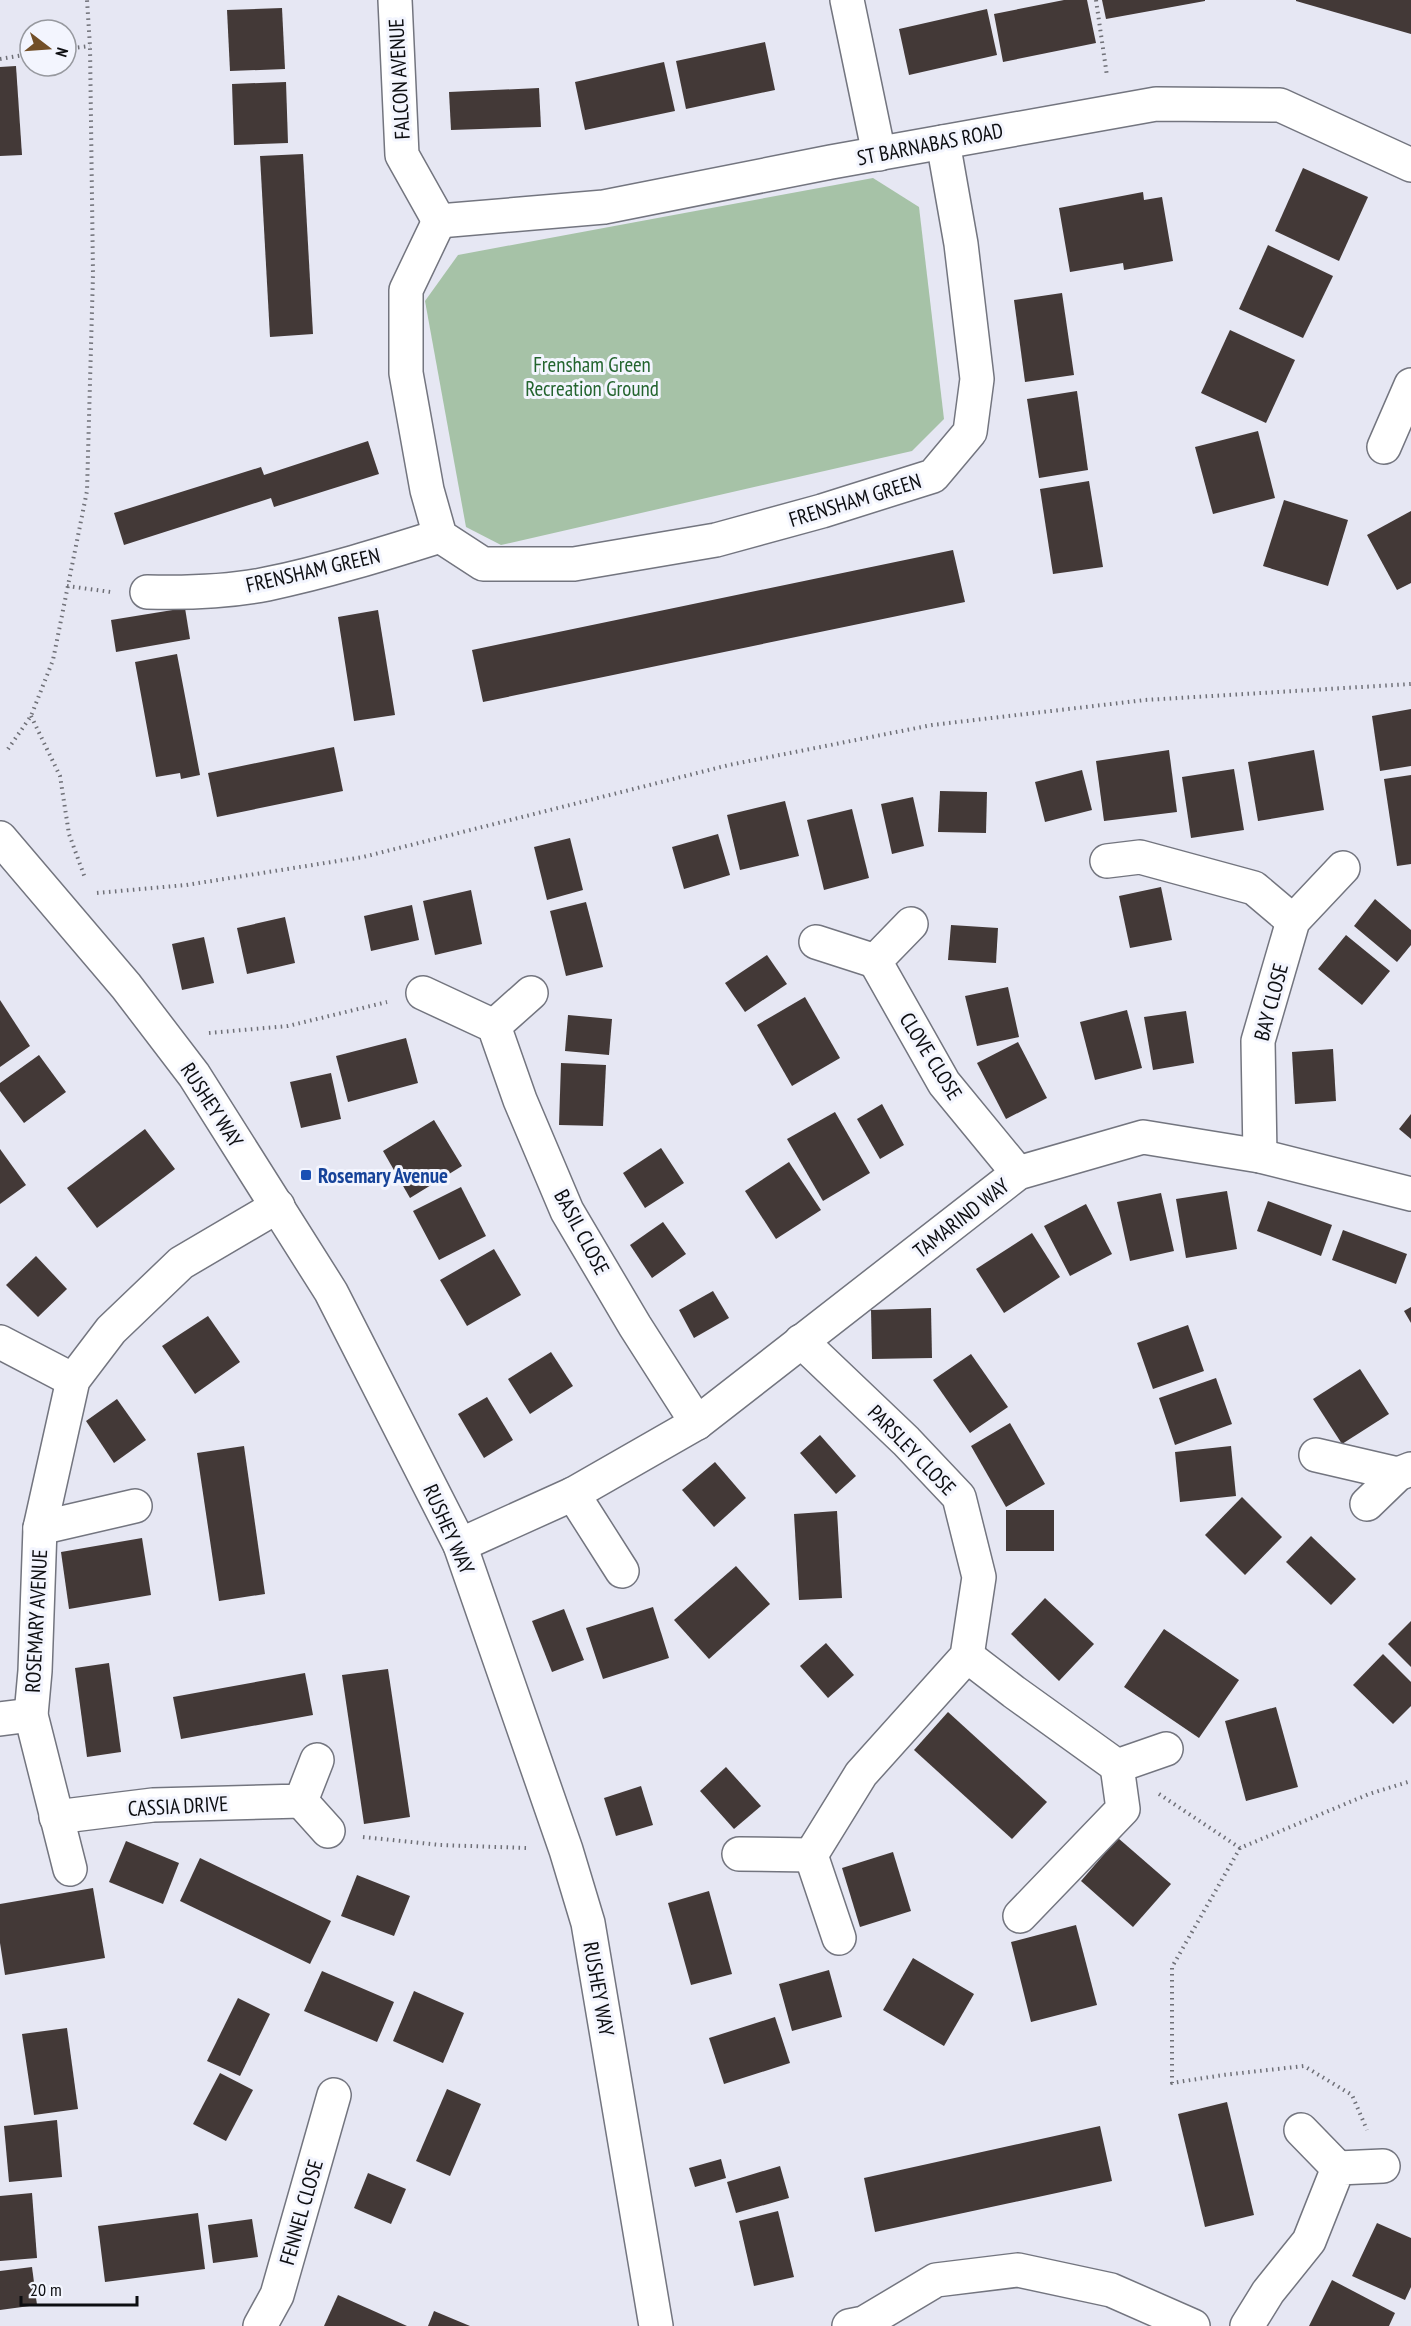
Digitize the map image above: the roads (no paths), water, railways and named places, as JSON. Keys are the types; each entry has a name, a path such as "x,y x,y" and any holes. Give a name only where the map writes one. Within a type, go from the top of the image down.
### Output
{"street":[{"name":"FALCON AVENUE","path":"395,0 402,155 439,221"},
{"path":"847,0 879,154"},
{"name":"ST BARNABAS ROAD","path":"439,221 604,207 1156,104 1280,105 1411,165"},
{"name":"FRENSHAM GREEN","path":"147,592 187,593 265,585 360,561 440,536 483,564 574,564 716,540 822,511 933,476 970,432 977,379 961,244 943,142"},
{"path":"439,221 406,290 406,373 427,490 440,536"},
{"path":"1384,447 1411,385"},
{"name":"RUSHEY WAY","path":"0,838 162,1031 194,1075 331,1292 460,1545 566,1850 588,1923 656,2326"},
{"path":"1107,861 1140,857 1254,888 1293,921"},
{"name":"BAY CLOSE","path":"1260,1156 1258,1041 1293,921 1343,868"},
{"path":"816,942 875,961 910,924"},
{"name":"CLOVE CLOSE","path":"875,961 944,1083 1018,1173"},
{"path":"423,993 494,1026 531,993"},
{"name":"BASIL CLOSE","path":"494,1026 520,1100 567,1211 635,1326 697,1423"},
{"name":"TAMARIND WAY","path":"460,1545 573,1494 697,1423 1018,1173 1143,1137 1260,1156 1411,1194"},
{"name":"ROSEMARY AVENUE","path":"70,1869 56,1817 16,1717 35,1671 40,1528 73,1380 111,1330 181,1263 278,1206"},
{"name":"PARSLEY CLOSE","path":"801,1341 906,1441 959,1497 979,1577 968,1656"},
{"path":"0,1342 73,1380"},
{"path":"1316,1455 1404,1471"},
{"path":"1367,1504 1404,1471"},
{"path":"573,1494 622,1571"},
{"name":"ROSEMARY AVENUE","path":"40,1528 135,1506"},
{"path":"838,1938 811,1855 861,1774 968,1656 1117,1766 1124,1809 1020,1916"},
{"path":"1117,1766 1166,1749"},
{"path":"317,1760 301,1801 328,1831"},
{"name":"CASSIA DRIVE","path":"56,1817 153,1805 301,1801"},
{"path":"740,1854 811,1855"},
{"name":"FENNEL CLOSE","path":"260,2326 277,2295 334,2095"},
{"path":"1301,2130 1338,2168 1383,2166"},
{"path":"1247,2326 1268,2292 1309,2241 1338,2168"},
{"path":"860,2325 936,2280 1018,2270 1111,2290 1193,2326"}],"place":[{"name":"Rosemary Avenue","path":"306,1175"}],"park label":[{"name":"Frensham Green Recreation Ground","path":"592,376"}]}
